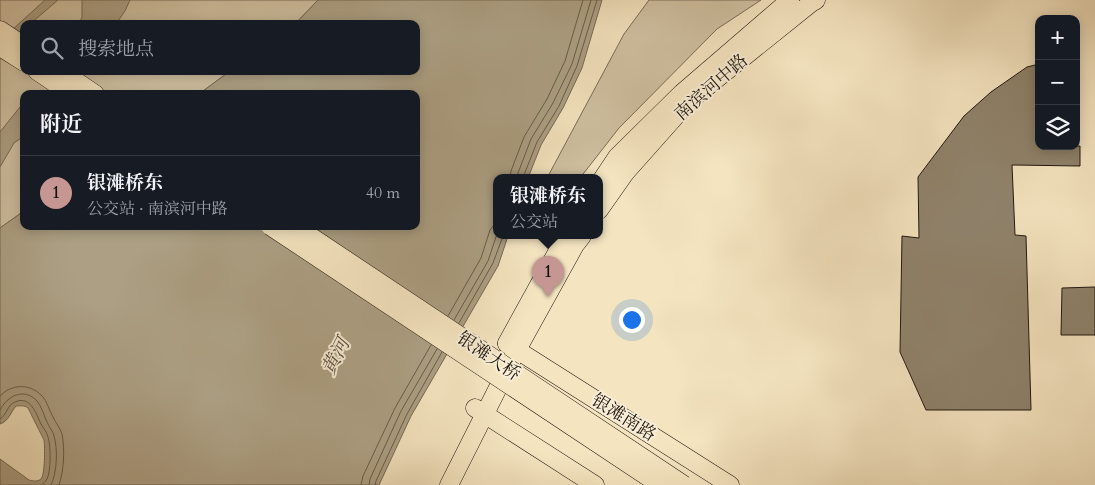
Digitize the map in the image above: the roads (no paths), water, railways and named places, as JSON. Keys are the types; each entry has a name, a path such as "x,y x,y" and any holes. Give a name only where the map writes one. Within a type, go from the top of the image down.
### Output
{"main road":[{"name":"南滨河中路","path":"603,178 617,157 682,93 790,0"},
{"name":"南滨河中路","path":"603,204 625,173 689,102 816,0"},
{"path":"0,30 20,43"},
{"path":"0,46 20,59"},
{"path":"43,75 65,90"},
{"path":"68,75 89,90"},
{"name":"银滩大桥","path":"276,230 660,485"},
{"name":"银滩大桥","path":"300,230 684,485"},
{"path":"436,485 480,411 565,239"},
{"path":"512,347 580,239"},
{"name":"银滩南路","path":"512,347 730,485"},
{"path":"450,485 480,411"},
{"path":"480,411 595,485"}],"water":[{"path":"45,0 58,0 35,20 23,20"},
{"path":"82,0 130,0 119,20 81,20"},
{"name":"黄河","path":"318,0 602,0 582,68 563,108 541,145 530,174 493,174 493,239 507,239 498,266 411,416 379,485 0,485 0,459 29,480 36,481 41,479 42,476 45,454 44,440 28,408 16,406 7,419 0,424 0,228 20,214 20,230 420,230 420,90 204,90 225,75 420,75 420,20 299,20"},
{"path":"20,23 20,34 0,52 0,41"},
{"path":"20,107 20,139 14,143 0,167 0,132"}],"place":[{"name":"银滩桥东","path":"548,297"}]}
